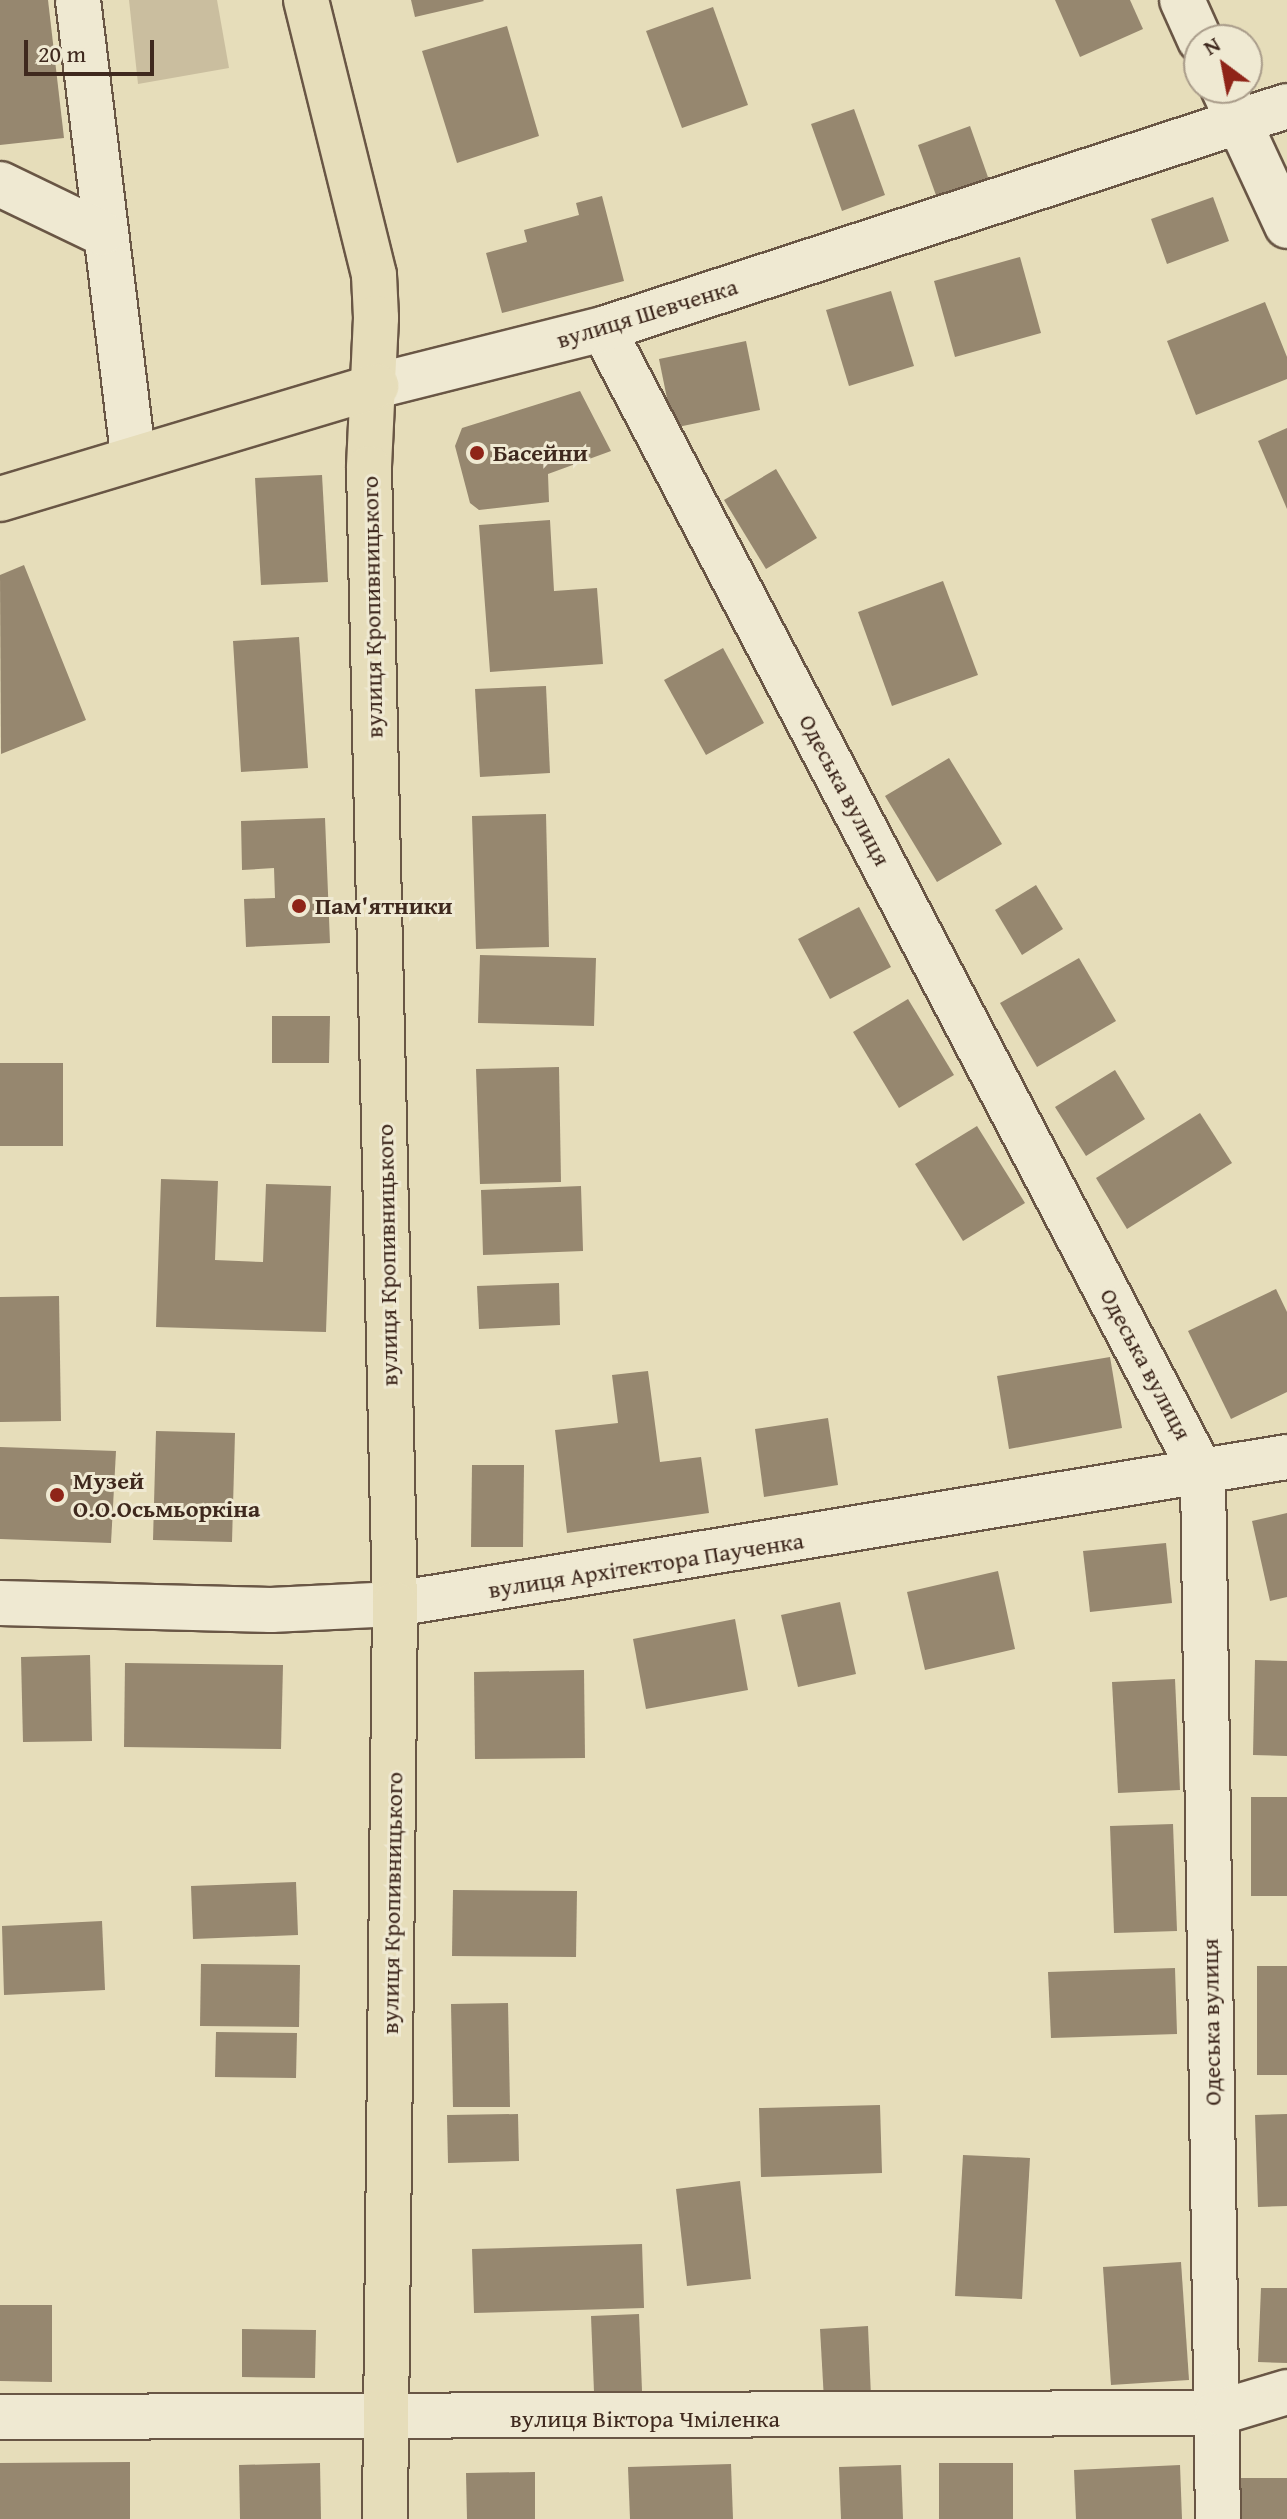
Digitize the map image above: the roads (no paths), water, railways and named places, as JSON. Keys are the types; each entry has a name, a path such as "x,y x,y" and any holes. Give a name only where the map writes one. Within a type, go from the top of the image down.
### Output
{"main road":[{"name":"вулиця Кропивницького","path":"306,0 374,275 376,386 369,484 395,1604 385,2519"},
{"name":"вулиця Шевченка","path":"0,499 133,456 376,386"}],"street":[{"path":"78,0 102,233 133,456"},
{"path":"1182,0 1193,24"},
{"path":"1230,104 1287,226"},
{"name":"вулиця Шевченка","path":"376,386 603,329 1241,127 1287,106"},
{"path":"0,184 102,233"},
{"name":"Одеська вулиця","path":"603,329 1203,1475 1218,2519"},
{"name":"вулиця Архітектора Паученка","path":"0,1603 271,1610 395,1604 1203,1475 1287,1457"},
{"name":"вулиця Віктора Чміленка","path":"0,2417 386,2421 1217,2413 1287,2392"}],"place":[{"name":"Басейни","path":"477,453"},
{"name":"Пам'ятники","path":"299,906"},
{"name":"Музей О.О.Осьмьоркіна","path":"57,1495"}]}
